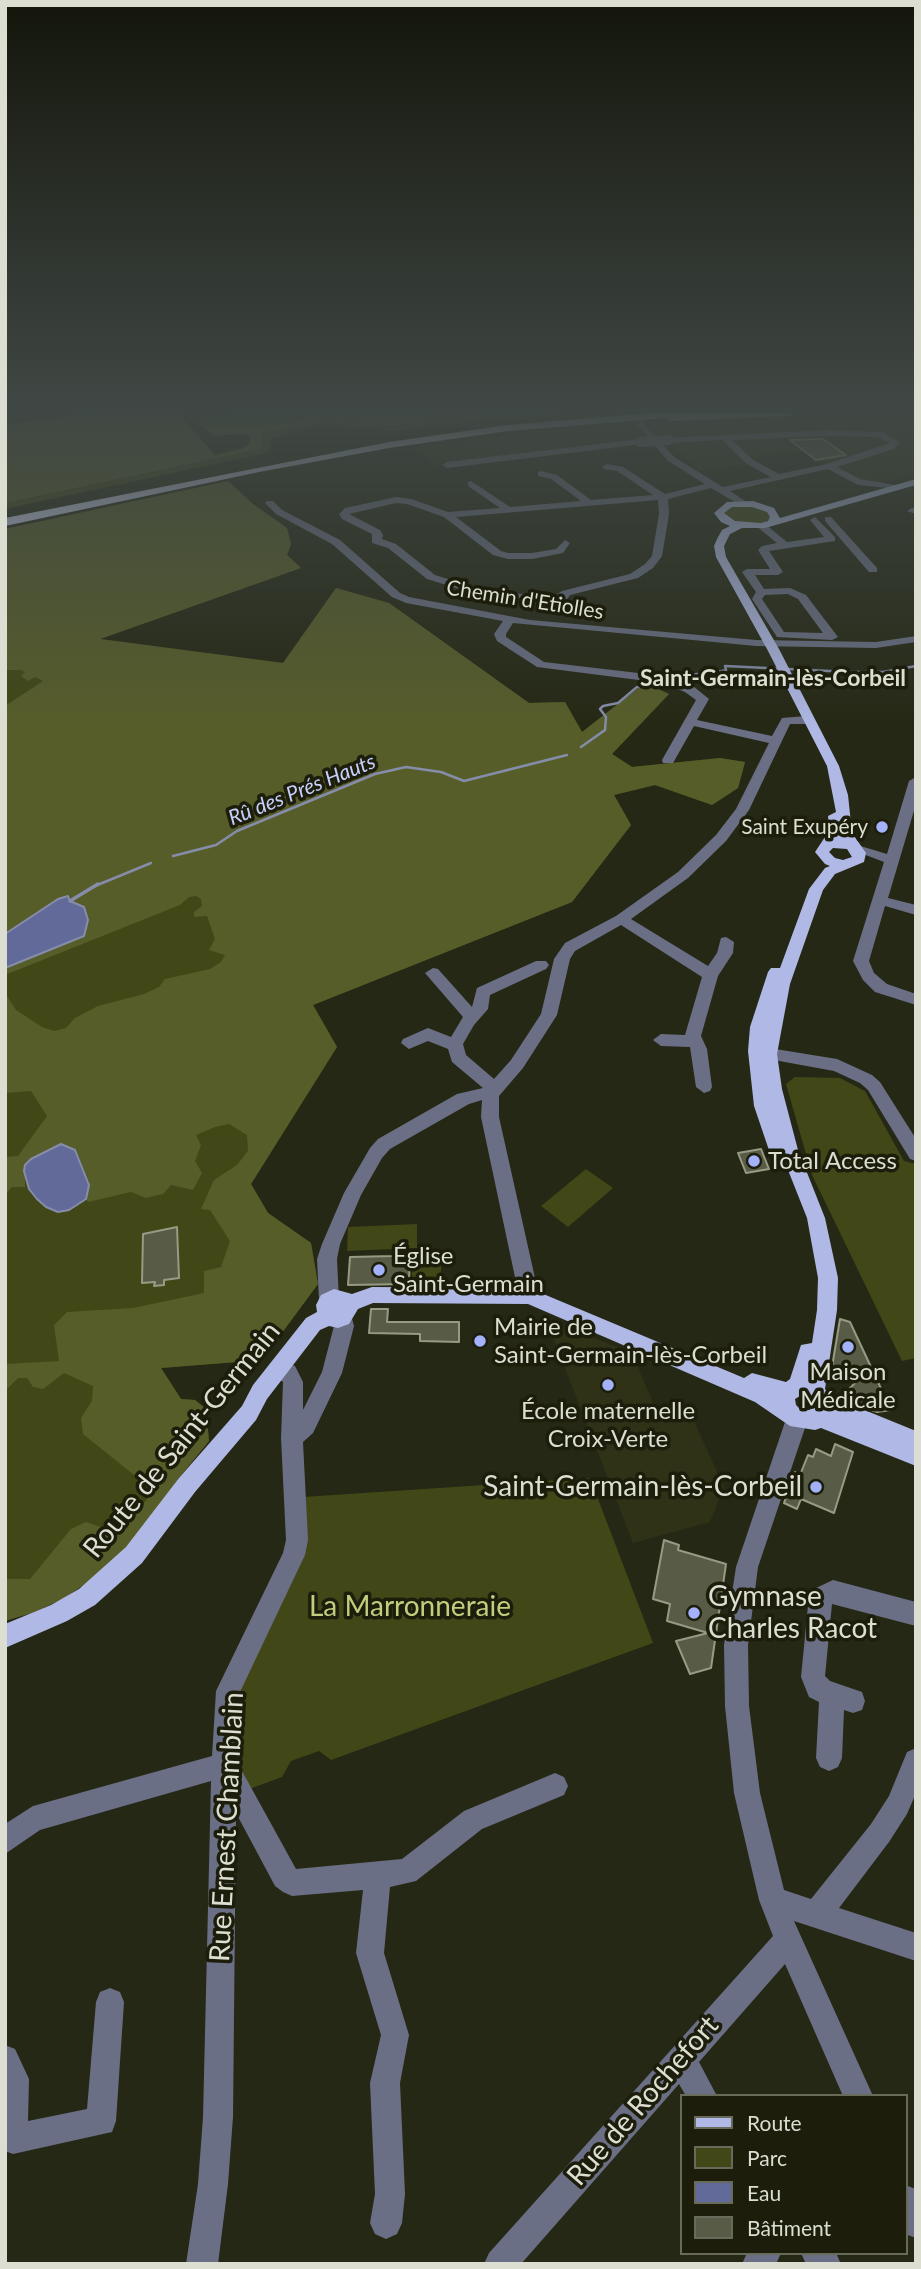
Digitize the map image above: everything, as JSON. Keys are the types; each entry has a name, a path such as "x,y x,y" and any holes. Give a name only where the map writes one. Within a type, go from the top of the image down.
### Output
{"highway":[{"path":"5,523 22,519"}],"main road":[{"path":"724,519 740,525 761,526 768,519"},
{"path":"727,522 715,546 717,557 833,766 841,795 845,833 852,855"},
{"path":"740,525 726,532 719,546 721,557 767,644"},
{"path":"782,670 825,764 833,794 835,831 809,886 758,1027 789,1150 816,1218 828,1278 827,1310 815,1371 803,1402"},
{"path":"827,849 852,855"},
{"path":"827,849 834,863 852,855"},
{"path":"803,1402 804,1368 816,1308 814,1247 770,1129 767,1059 782,984 816,889 830,871 852,855"},
{"path":"770,1129 776,1132 798,1187 816,1218"},
{"path":"337,1309 372,1296 538,1299 762,1395 803,1402 916,1441"},
{"name":"Route de Saint-Germain","path":"5,1636 59,1613 87,1597 134,1556 187,1485 249,1413 260,1392 313,1324 337,1309"},
{"path":"803,1402 916,1456"}],"street":[{"name":"Chemin d'Etiolles","path":"292,519 336,542 396,595 406,600 510,620 599,631 767,644 876,645 916,639"},
{"path":"349,519 376,533 376,541 392,546 431,577 482,593 534,596 553,600 566,593 634,576 649,566 657,556 663,519"},
{"path":"452,519 497,553 508,556 532,556 559,551 565,544"},
{"path":"828,519 873,570"},
{"path":"761,592 747,572 778,572 763,550 831,539 815,520"},
{"path":"761,526 785,545"},
{"path":"790,591 802,597 832,637 781,635 757,599 761,592 790,591"},
{"path":"510,620 500,634 501,639 541,666 669,682 689,689 703,699 668,760"},
{"path":"538,1299 490,1117 494,1091 517,1064 549,1015 562,959 566,953 578,942 621,919 682,875 720,838 742,810 786,721 806,720"},
{"path":"691,722 776,741"},
{"path":"916,781 912,808 890,865 862,954 864,970 881,988 916,1000"},
{"path":"852,855 890,865"},
{"path":"880,900 916,910"},
{"path":"621,919 710,975"},
{"path":"697,1079 699,1049 692,1036 710,975 725,953 726,942"},
{"path":"494,1091 458,1058 454,1045 468,1021 480,1009 483,992 541,965"},
{"path":"433,973 473,1017"},
{"path":"409,1043 429,1034 454,1045"},
{"path":"661,1040 694,1041"},
{"path":"767,1059 782,1068 801,1061"},
{"path":"767,1059 831,1063 844,1067 871,1083 916,1154"},
{"path":"292,1438 306,1426 332,1373 344,1326 337,1309 327,1259 353,1193 376,1153 395,1138 463,1099 494,1091"},
{"name":"Rue Ernest Chamblain","path":"202,2264 213,2184 218,2117 224,1765 228,1691 294,1556 297,1540 292,1438 293,1382 288,1372 279,1368"},
{"path":"803,1402 747,1567 736,1645 737,1706 747,1793 773,1900 788,1940 857,2094"},
{"path":"830,1758 842,1698 818,1688 813,1677 820,1606 824,1596 833,1592 842,1593 916,1614"},
{"path":"817,1915 880,1833 898,1805 915,1763"},
{"path":"5,1841 33,1819 224,1765 284,1877 292,1883 407,1872 473,1820 555,1786"},
{"path":"378,1874 370,1953 395,2035 384,2083 390,2194 386,2223"},
{"path":"773,1900 916,1947"},
{"name":"Rue de Rochefort","path":"500,2264 788,1940"},
{"path":"5,2059 14,2079 13,2139 101,2121 110,2002"},
{"path":"681,2058 701,2094"},
{"path":"907,2204 916,2223"}],"shaded area":[{"path":"559,1324 632,1353 659,1417 665,1423 692,1417 724,1487 710,1522 633,1543 550,1330"}],"green space":[{"path":"52,519 274,519 287,528 291,544 287,555 301,568 100,639 283,663 336,588 389,603 529,703 565,702 582,732 645,683 669,694 612,754 632,767 720,758 745,762 738,788 712,805 655,785 614,795 631,825 572,902 313,1005 337,1047 251,1184 268,1213 311,1243 318,1284 262,1360 161,1368 181,1399 195,1400 206,1409 209,1441 178,1479 154,1515 5,1621 5,529"},
{"path":"52,519 274,519 287,528 291,544 287,555 301,568 100,639 283,663 336,588 389,603 529,703 565,702 582,732 645,683 669,694 612,754 632,767 720,758 745,762 738,788 712,805 655,785 614,795 631,825 572,902 313,1005 337,1047 251,1184 268,1213 311,1243 318,1284 262,1360 161,1368 181,1399 195,1400 206,1409 209,1441 113,1565 63,1599 5,1621 5,1579 30,1579 71,1529 86,1522 107,1529 132,1517 154,1491 83,1434 81,1418 92,1401 93,1386 64,1373 43,1389 33,1387 27,1378 18,1378 5,1391 5,1364 59,1361 54,1325 67,1312 133,1308 204,1293 204,1271 221,1267 230,1241 210,1210 201,1209 214,1180 237,1165 248,1151 247,1135 229,1124 215,1127 196,1135 201,1145 195,1161 202,1173 193,1190 171,1185 163,1194 146,1198 131,1192 88,1202 86,1199 89,1182 78,1155 61,1144 31,1159 25,1171 25,1187 12,1187 5,1195 5,1157 18,1156 47,1116 31,1091 5,1093 5,993 16,1010 42,1027 54,1031 66,1028 75,1018 98,1006 144,994 159,987 165,979 210,969 221,962 225,955 209,950 215,939 207,916 194,917 194,912 202,906 201,899 196,896 189,897 180,905 5,975 5,706 43,681 35,677 28,681 21,676 25,672 21,670 5,670 5,529"},
{"path":"730,519 770,519 760,524"},
{"path":"795,1077 840,1078 865,1091 904,1161 916,1164 916,1358 902,1361 812,1175 786,1084"},
{"path":"586,1169 613,1188 568,1227 541,1206"},
{"path":"417,1224 417,1248 347,1251 348,1227"},
{"path":"412,1250 441,1250 441,1282 412,1284"},
{"name":"La Marronneraie","path":"590,1478 653,1643 331,1760 319,1751 291,1761 282,1777 244,1791 240,1760 235,1753 238,1690 303,1497"}],"water":[{"path":"68,896 70,901 84,907 88,920 84,936 5,968 5,934 58,899"},
{"path":"61,1144 75,1150 89,1185 86,1199 69,1210 58,1212 37,1199 29,1189 24,1171 25,1165 31,1159"}],"building":[{"name":"Total Access","path":"761,1149 769,1169 746,1173 738,1153"},
{"path":"177,1227 179,1278 164,1280 164,1285 154,1286 155,1282 142,1283 143,1234"},
{"name":"Église Saint-Germain","path":"404,1248 404,1255 410,1255 409,1284 348,1285 350,1257 393,1256 393,1249"},
{"path":"371,1309 388,1309 387,1322 459,1322 459,1342 420,1341 420,1334 369,1333"},
{"path":"840,1319 850,1322 871,1367 830,1379"},
{"path":"871,1367 891,1410 877,1412 863,1407 846,1392"},
{"name":"Saint-Germain-lès-Corbeil","path":"835,1444 853,1452 834,1513 801,1499 797,1509 784,1503 795,1472 800,1475 808,1455 813,1457 816,1449 831,1456"},
{"name":"Gymnase Charles Racot","path":"664,1540 679,1545 678,1550 726,1564 711,1668 690,1674 676,1641 708,1633 667,1621 670,1604 653,1599"}],"waterway":[{"name":"Rû des Prés Hauts","path":"581,747 605,730 606,717 600,709 603,706 618,703 637,687 665,686 673,677 722,671 726,670 725,666 850,672 883,672 916,666"},
{"name":"Rû des Prés Hauts","path":"173,856 216,845 237,831 375,774 406,767 441,772 464,781 567,755"},
{"name":"Rû des Prés Hauts","path":"95,886 151,863"},
{"name":"Rû des Prés Hauts","path":"70,901 98,884"}],"place":[{"name":"Saint Exupéry","path":"882,827"},
{"name":"Total Access","path":"754,1161"},
{"name":"Église Saint-Germain","path":"379,1270"},
{"name":"Mairie de Saint-Germain-lès-Corbeil","path":"480,1341"},
{"name":"Maison Médicale","path":"848,1347"},
{"name":"École maternelle Croix-Verte","path":"608,1385"},
{"name":"Saint-Germain-lès-Corbeil","path":"816,1487"},
{"name":"Gymnase Charles Racot","path":"694,1613"}],"district":[{"name":"Saint-Germain-lès-Corbeil","path":"773,679"}]}
